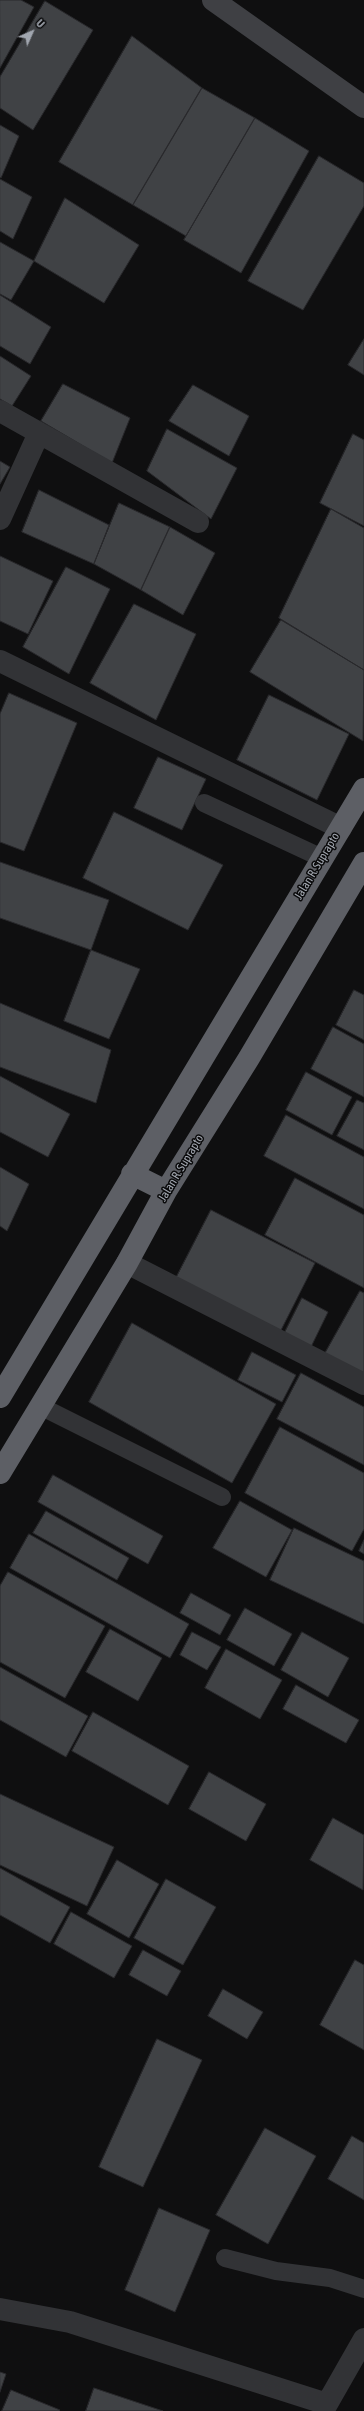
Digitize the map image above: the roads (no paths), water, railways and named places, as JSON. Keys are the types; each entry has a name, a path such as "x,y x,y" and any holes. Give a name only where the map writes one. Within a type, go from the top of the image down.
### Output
{"highway":[{"name":"Jalan R. Suprapto","path":"2,1391 364,789"},
{"name":"Jalan R. Suprapto","path":"0,1473 127,1263 166,1191 249,1058 364,863"},
{"path":"132,1174 166,1191"}],"street":[{"path":"213,0 364,107"},
{"path":"0,411 198,522"},
{"path":"0,519 39,433"},
{"path":"0,661 340,828"},
{"path":"127,1263 364,1384"},
{"path":"0,2309 70,2322 325,2407 364,2339"}],"lane":[{"path":"204,803 322,858"},
{"path":"40,1406 222,1497"},
{"path":"225,2258 276,2271 330,2278 364,2289"}]}
